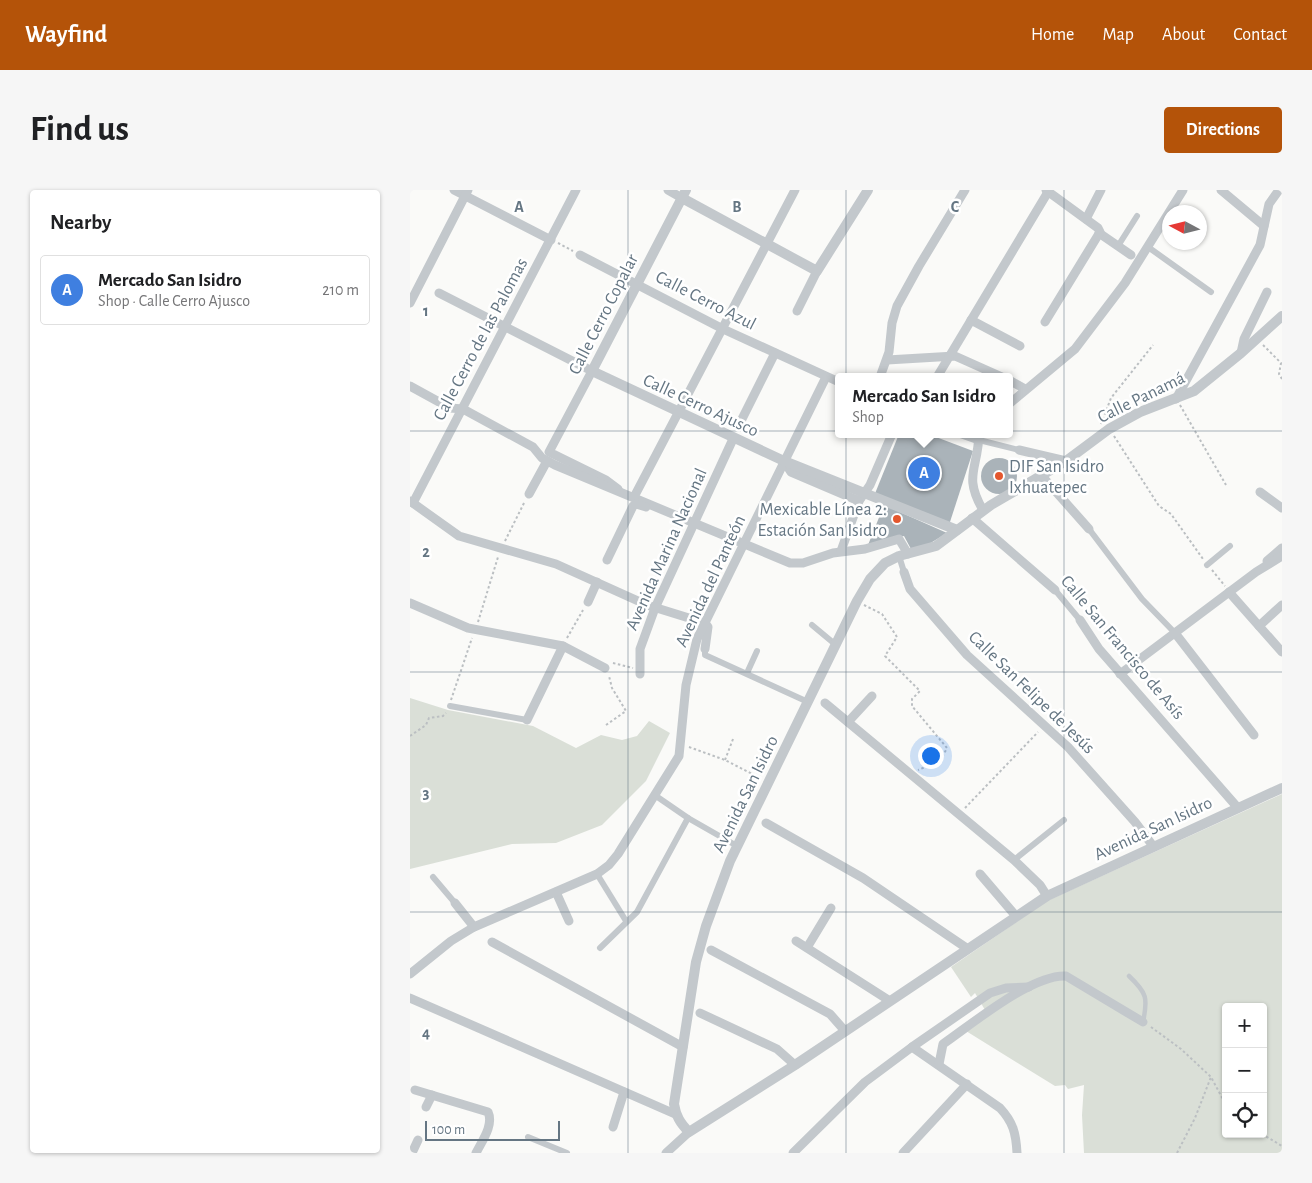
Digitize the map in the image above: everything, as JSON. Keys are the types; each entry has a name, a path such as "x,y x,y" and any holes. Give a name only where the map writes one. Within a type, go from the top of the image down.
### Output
{"street":[{"path":"454,190 467,193 551,240"},
{"name":"Calle Cerro de las Palomas","path":"411,502 463,409 576,190"},
{"path":"668,190 684,194 817,271"},
{"path":"634,497 795,190"},
{"path":"882,373 887,360 897,306 965,190"},
{"path":"1086,219 1101,190"},
{"path":"1013,400 1075,350 1148,247 1183,190"},
{"path":"1221,190 1244,212 1264,226"},
{"path":"1176,399 1260,245 1269,204 1280,190"},
{"path":"797,311 817,271 865,191"},
{"path":"939,373 1047,191 1098,228 1099,233 1131,255"},
{"path":"410,303 467,193"},
{"name":"Calle Cerro Copalar","path":"529,494 684,194"},
{"path":"1118,246 1138,216"},
{"path":"1045,322 1099,233"},
{"path":"1148,247 1211,292"},
{"name":"Calle Cerro Azul","path":"580,255 723,328 835,380"},
{"path":"1241,353 1244,339 1267,292"},
{"name":"Calle Cerro Ajusco","path":"439,293 592,371 733,439 862,497 957,530"},
{"name":"Calle Panamá","path":"957,530 984,510 1066,462 1109,429 1140,412 1194,391 1241,353 1282,316"},
{"path":"971,320 1020,346"},
{"path":"740,423 775,353"},
{"path":"887,360 950,356 967,360 994,373"},
{"name":"Avenida del Panteón","path":"410,974 451,941 474,927 597,874 609,865 618,854 674,768 682,744 689,665 697,639 826,376"},
{"path":"1013,382 1025,389"},
{"path":"410,386 450,408 463,409 604,487 620,491 795,564 841,551 865,550 899,539 903,555"},
{"path":"841,551 862,497 890,438"},
{"path":"979,438 979,449 972,480 974,494 984,510"},
{"path":"982,438 1066,462"},
{"name":"Avenida Marina Nacional","path":"640,674 640,649 655,608 733,439"},
{"path":"1042,476 1089,529 1142,599 1175,633 1254,735"},
{"path":"1260,492 1282,508"},
{"path":"411,502 459,536 556,564 655,608 705,623 708,626 705,655 808,702"},
{"path":"607,560 634,505 671,512"},
{"name":"Calle San Francisco de Asís","path":"972,518 1055,590 1080,620 1099,649 1238,808"},
{"name":"Avenida San Isidro","path":"675,1114 674,1104 700,944 737,846 858,601 877,570 885,563 903,555 936,546 957,530"},
{"path":"1207,565 1230,546"},
{"path":"1256,572 1282,548"},
{"name":"Calle San Felipe de Jesús","path":"903,555 904,572 910,589 967,655 1090,770 1153,846"},
{"path":"1120,674 1256,572 1282,556"},
{"path":"588,602 597,582"},
{"path":"1229,592 1281,650"},
{"path":"410,603 468,628 562,646 605,668"},
{"path":"1259,626 1282,605"},
{"path":"812,624 836,645"},
{"path":"450,706 527,720 562,646"},
{"path":"747,673 757,651"},
{"path":"848,722 872,696"},
{"path":"825,702 1014,860 1040,885 1047,896"},
{"name":"Avenida San Isidro","path":"666,1153 689,1132 794,1065 1015,915 1047,896 1282,788"},
{"path":"656,796 688,818 737,846"},
{"path":"600,948 626,921 638,912 688,818"},
{"path":"1014,860 1064,820"},
{"path":"766,823 863,878 968,948"},
{"path":"597,874 626,921"},
{"path":"980,874 1015,915"},
{"path":"433,877 474,927"},
{"path":"556,892 569,921"},
{"path":"808,946 831,908"},
{"path":"796,941 808,946 890,1001"},
{"path":"492,942 683,1047"},
{"path":"711,950 830,1014 844,1031"},
{"path":"939,1064 943,1044 1028,987 1048,977 1066,976 1143,1022"},
{"path":"793,1153 865,1082 933,1032 990,994 1006,988 1028,987"},
{"path":"410,998 675,1114 689,1132"},
{"path":"973,1005 982,1017"},
{"path":"700,1013 777,1049 794,1065"},
{"path":"933,1032 943,1044"},
{"path":"912,1047 1000,1108 1011,1120 1016,1135 1017,1153"},
{"path":"903,1153 967,1084"},
{"path":"415,1090 488,1112 489,1124 476,1153"},
{"path":"613,1127 624,1092"},
{"path":"426,1106 432,1095"},
{"path":"528,1137 568,1153"},
{"path":"412,1153 418,1140"}],"lane":[{"path":"1128,976 1140,987 1146,999 1143,1022"}],"path":[{"path":"551,240 580,255"},
{"path":"1256,339 1281,363 1279,374 1282,380"},
{"path":"1098,436 1111,398 1152,345"},
{"path":"1176,399 1226,485"},
{"path":"1109,429 1159,506 1171,514 1207,565 1229,592"},
{"path":"500,549 529,494"},
{"path":"858,601 882,614 898,637 885,656 920,691 912,699 912,706 947,748 940,761 912,773"},
{"path":"562,646 588,602"},
{"path":"605,668 608,671 612,688 626,711 606,726"},
{"path":"410,736 426,725 429,718 444,716 450,706"},
{"path":"960,814 1044,726"},
{"path":"725,760 733,738"},
{"path":"682,744 725,760 769,782"},
{"path":"1143,1022 1181,1049 1211,1077 1222,1098"},
{"path":"1177,1153 1195,1118 1211,1077"},
{"path":"1267,1137 1282,1146"}],"shaded area":[{"path":"410,698 448,710 533,726 576,748 601,735 622,740 637,736 649,721 670,733 646,781 602,825 556,843 512,844 410,869"},
{"path":"1282,794 1282,1153 1084,1153 1082,1115 1084,1085 1068,1089 1065,1085 1055,1086 966,1031 985,1010 975,993 971,997 951,967 1047,901"}],"building":[{"path":"897,438 939,438 973,451 949,525 874,496"},
{"name":"DIF San Isidro Ixhuatepec","path":"999,458 1006,459 1012,463 1016,469 1016,483 1012,489 1006,493 999,494 992,493 986,489 982,483 981,476 982,469 986,463 992,459"},
{"name":"Mexicable Línea 2: Estación San Isidro","path":"884,505 947,533 929,544 911,549 904,536 868,545"}],"place":[{"name":"Mercado San Isidro","path":"924,473"},
{"name":"DIF San Isidro Ixhuatepec","path":"999,476"},
{"name":"Mexicable Línea 2: Estación San Isidro","path":"897,519"}]}
